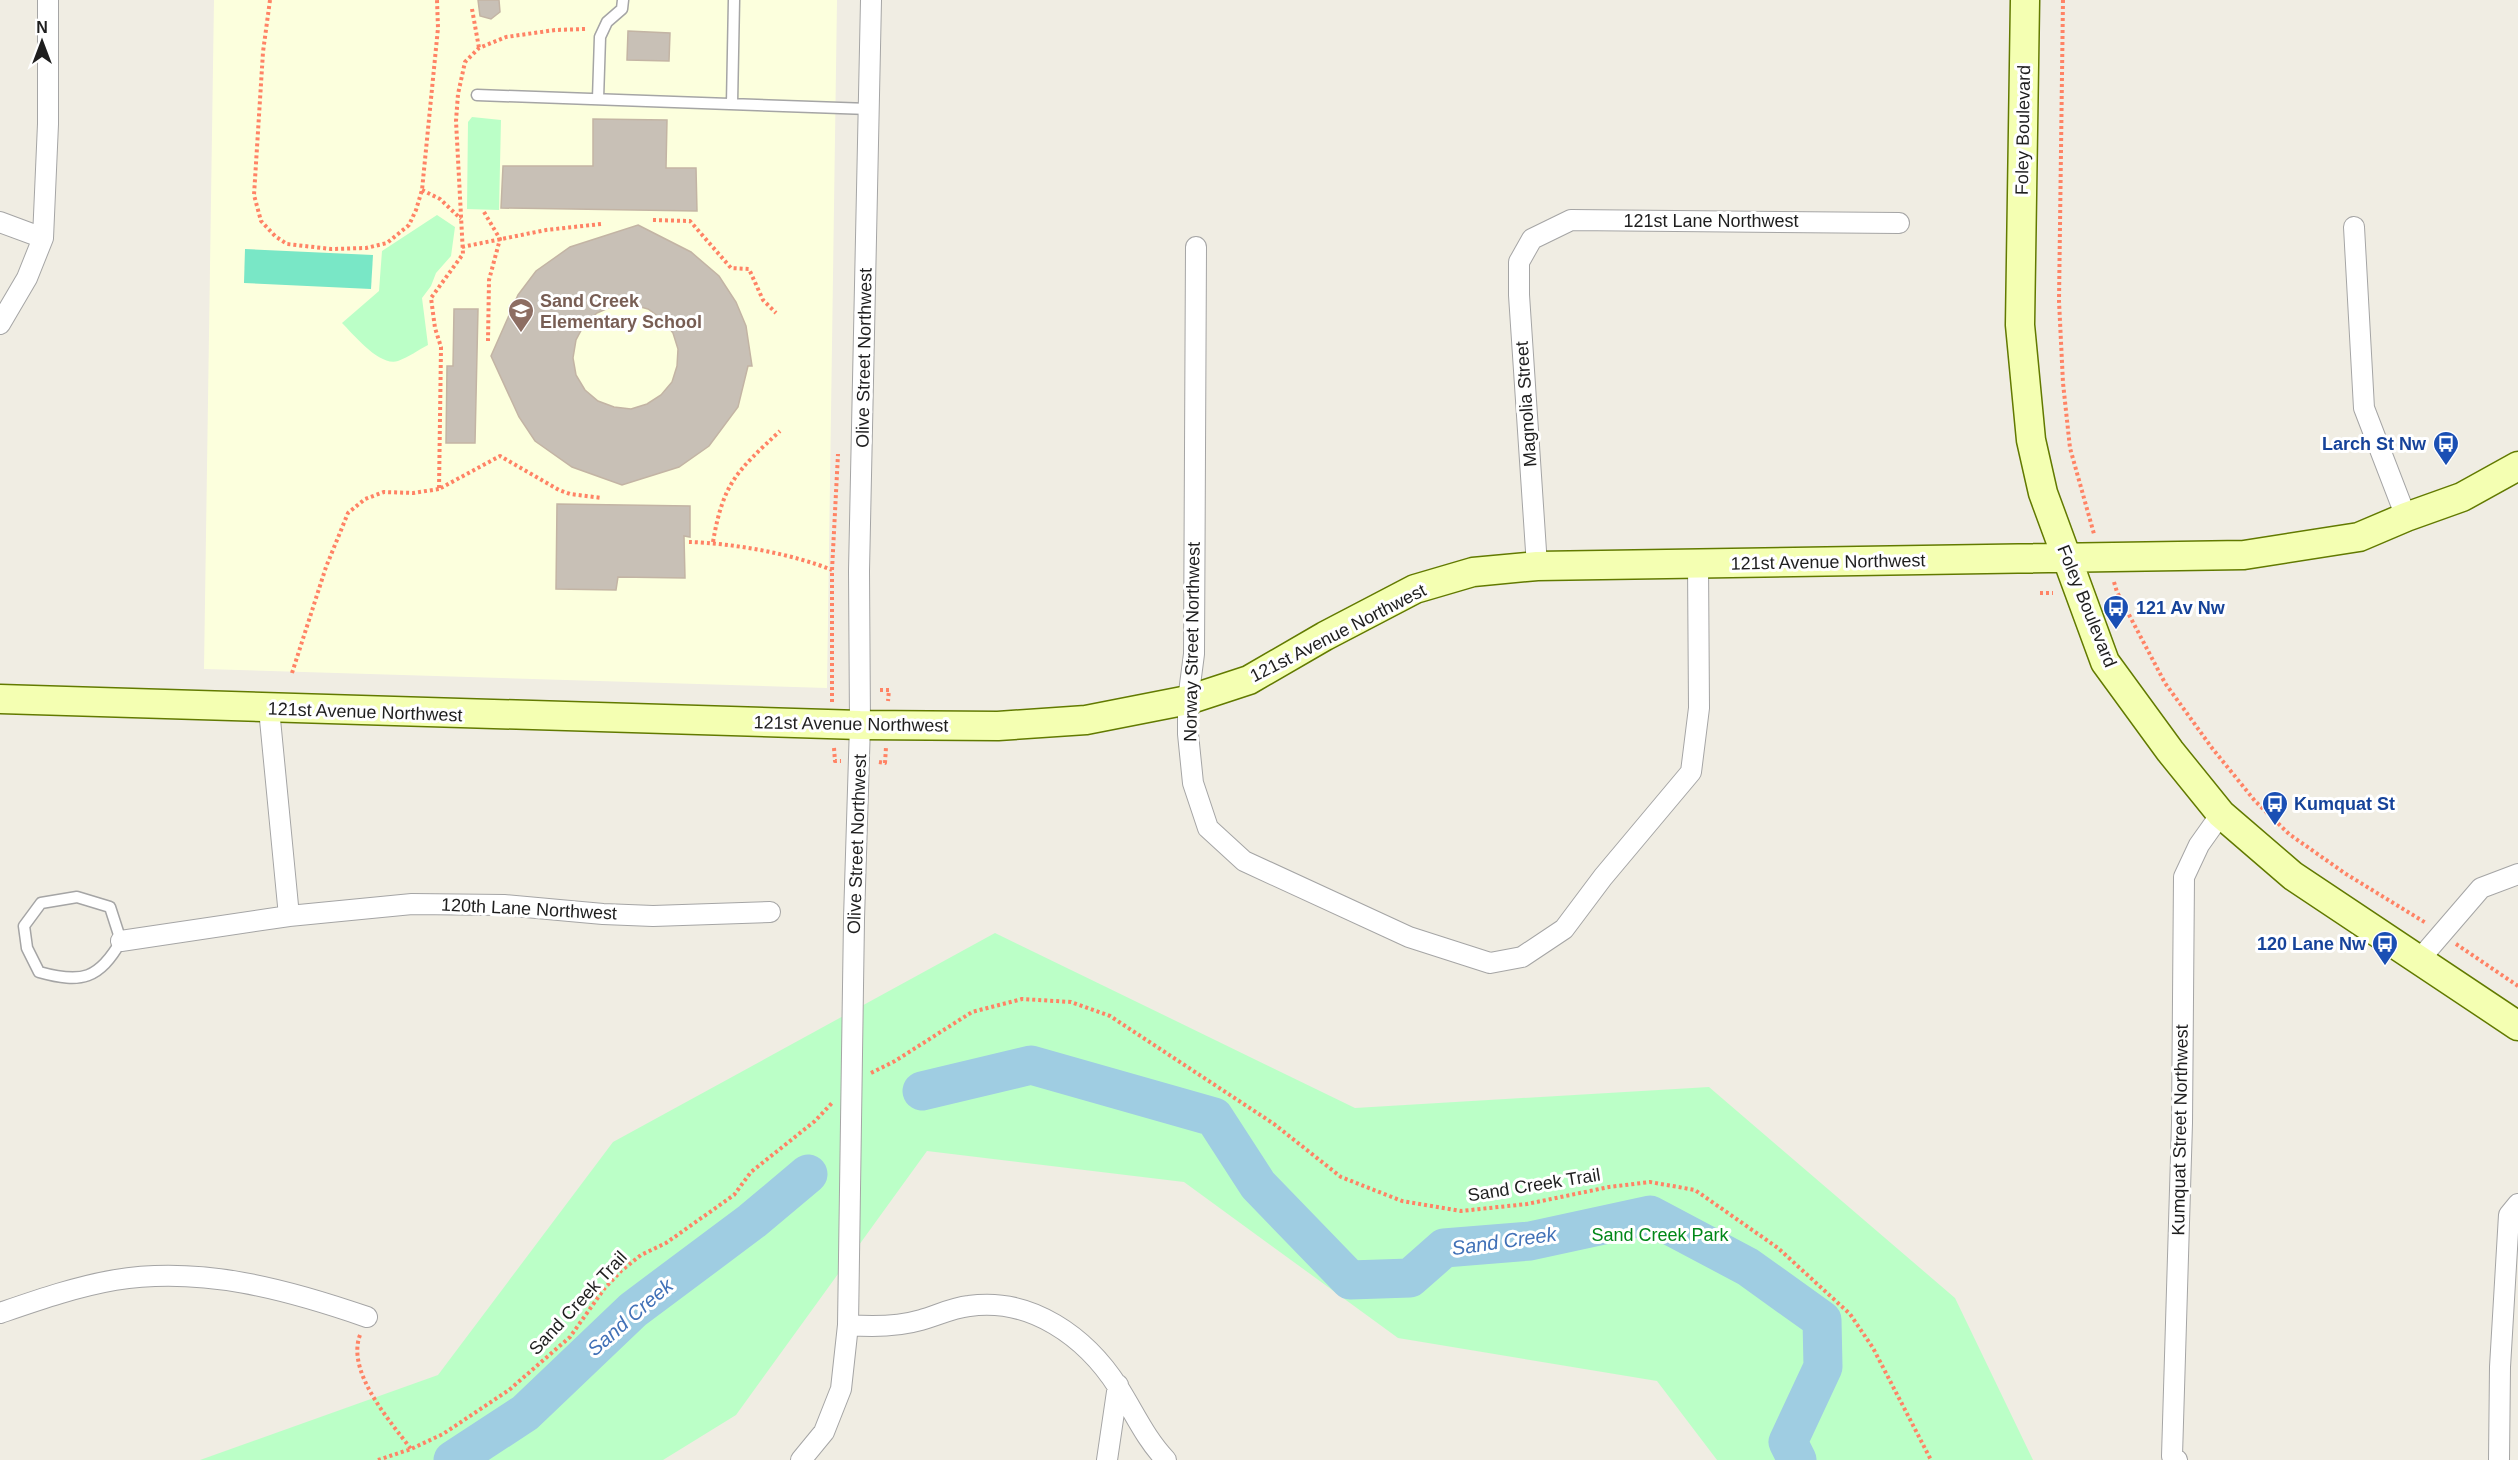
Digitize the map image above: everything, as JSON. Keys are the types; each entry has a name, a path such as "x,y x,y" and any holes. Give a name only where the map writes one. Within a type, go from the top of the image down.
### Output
{"street":[{"path":"0,324 27,279 43,238 48,124 48,0"},
{"name":"Olive Street Northwest","path":"801,1460 824,1432 842,1389 848,1325 871,0"},
{"name":"Foley Boulevard","path":"2025,0 2020,325 2031,440 2043,493 2105,662 2170,751 2221,814 2293,876 2518,1026"},
{"name":"121st Lane Northwest","path":"1529,243 1532,238 1571,220 1899,223"},
{"path":"0,222 43,238"},
{"path":"2354,226 2364,408 2406,517"},
{"name":"Magnolia Street","path":"1529,243 1520,262 1520,295 1537,566"},
{"name":"Norway Street Northwest","path":"1196,247 1194,654 1188,700 1188,734 1193,783 1208,828 1244,861 1408,937 1490,963 1522,957 1564,929 1603,877 1691,772 1699,708 1698,564"},
{"name":"121st Avenue Northwest","path":"0,699 269,709 860,725 998,726 1086,720 1188,700 1249,680 1325,636 1415,589 1473,572 1537,566 2244,555 2359,537 2462,497 2518,466"},
{"path":"269,709 289,916"},
{"name":"Kumquat Street Northwest","path":"2175,1458 2182,1123 2184,877 2199,845 2221,814"},
{"path":"2418,960 2481,888 2518,874"},
{"name":"120th Lane Northwest","path":"121,940 370,906 457,903 653,916 770,912"},
{"path":"2499,1460 2500,1367 2509,1215 2518,1204"},
{"path":"0,1313 54,1294 115,1280 169,1276 217,1278 268,1287 314,1299 367,1317"},
{"path":"848,1325 878,1328 893,1326 920,1320 948,1309 971,1305 991,1304 1017,1308 1064,1328 1078,1340 1118,1385 1144,1433 1166,1460"},
{"path":"1107,1460 1118,1385"}],"lane":[{"path":"598,99 600,37 607,22 622,9 623,0"},
{"path":"732,104 734,0"},
{"path":"477,95 869,109"},
{"path":"78,897 110,907 121,940 110,960 93,975 61,978 39,972 27,948 24,926 41,903 78,897"}],"path":[{"path":"270,0 263,52 254,195 261,221 275,236 287,244 331,249 366,248 387,243 408,225 416,210 422,190 438,28 437,0"},
{"path":"2063,0 2059,301 2063,383 2070,448 2092,529"},
{"path":"472,9 479,48"},
{"path":"439,489 441,347 435,328 431,298 463,254 456,121 458,94 465,62 479,48 506,37 526,33 584,30"},
{"path":"422,190 440,199 461,220"},
{"path":"484,212 500,239 489,280 488,341"},
{"path":"654,220 690,221 731,268 749,269 763,300 776,313"},
{"path":"462,247 546,230 601,224"},
{"path":"713,543 718,517 728,487 746,462 780,431"},
{"path":"831,693 832,570 838,454"},
{"path":"292,673 326,567 348,513 365,499 384,492 413,493 439,489 500,456 559,490 570,494 602,498"},
{"path":"689,542 713,543 812,562 832,570"},
{"path":"2117,592 2165,683 2212,748 2255,801 2289,834 2346,874 2425,922"},
{"path":"2458,946 2518,986"},
{"name":"Sand Creek Trail","path":"872,1072 895,1061 972,1012 1022,999 1071,1002 1110,1016 1274,1124 1341,1177 1402,1201 1461,1211 1527,1204 1609,1187 1650,1182 1695,1190 1778,1248 1850,1314 1873,1348 1931,1460"},
{"name":"Sand Creek Trail","path":"378,1460 411,1449 443,1434 479,1412 542,1364 570,1337 604,1289 621,1271 641,1255 666,1243 734,1195 751,1172 814,1121 837,1098"},
{"path":"367,1317 358,1340 360,1368 370,1392 411,1449"}],"shaded area":[{"name":"Sand Creek Elementary School","path":"214,0 837,0 827,688 204,669"}],"green space":[{"path":"472,117 501,120 499,210 467,209 468,122"},
{"path":"437,215 455,227 451,256 436,273 431,286 422,298 428,345 406,358 391,362 368,349 342,323 379,291 382,251"},
{"path":"245,249 373,255 371,289 244,283"},
{"name":"Sand Creek Park","path":"995,933 1355,1108 1709,1087 1955,1298 2033,1460 1717,1460 1657,1381 1398,1338 1184,1182 927,1151 736,1415 663,1460 200,1460 438,1375 613,1142"}],"building":[{"path":"478,0 499,0 500,12 491,19 480,16"},
{"path":"628,31 670,33 669,61 627,60"},
{"path":"593,119 667,120 666,168 696,168 697,211 501,208 503,166 593,166"},
{"path":"638,225 691,252 719,276 736,302 746,326 752,366 748,366 738,407 709,446 679,467 622,485 572,467 535,441 519,417 491,356 518,295 536,271 570,247","holes":["630,304 648,309 662,319 673,333 678,349 677,366 672,382 661,395 647,404 631,409 614,407 598,401 585,390 576,375 573,358 576,340 584,325 597,313 613,306"]},
{"path":"454,309 478,309 475,443 446,443 447,366 453,366"},
{"path":"557,504 690,506 690,537 684,536 685,578 618,577 616,590 556,589"}],"waterway":[{"name":"Sand Creek","path":"922,1091 1031,1065 1214,1117 1258,1185 1350,1280 1410,1278 1444,1248 1530,1241 1650,1215 1748,1267 1822,1320 1823,1367 1788,1442 1797,1460"},
{"name":"Sand Creek","path":"453,1460 525,1413 633,1310 752,1221 808,1174"}],"place":[{"name":"Sand Creek Elementary School","path":"521,334"},
{"name":"Larch St Nw","path":"2446,467"},
{"name":"121 Av Nw","path":"2116,631"},
{"name":"Kumquat St","path":"2275,827"},
{"name":"120 Lane Nw","path":"2385,967"}]}
